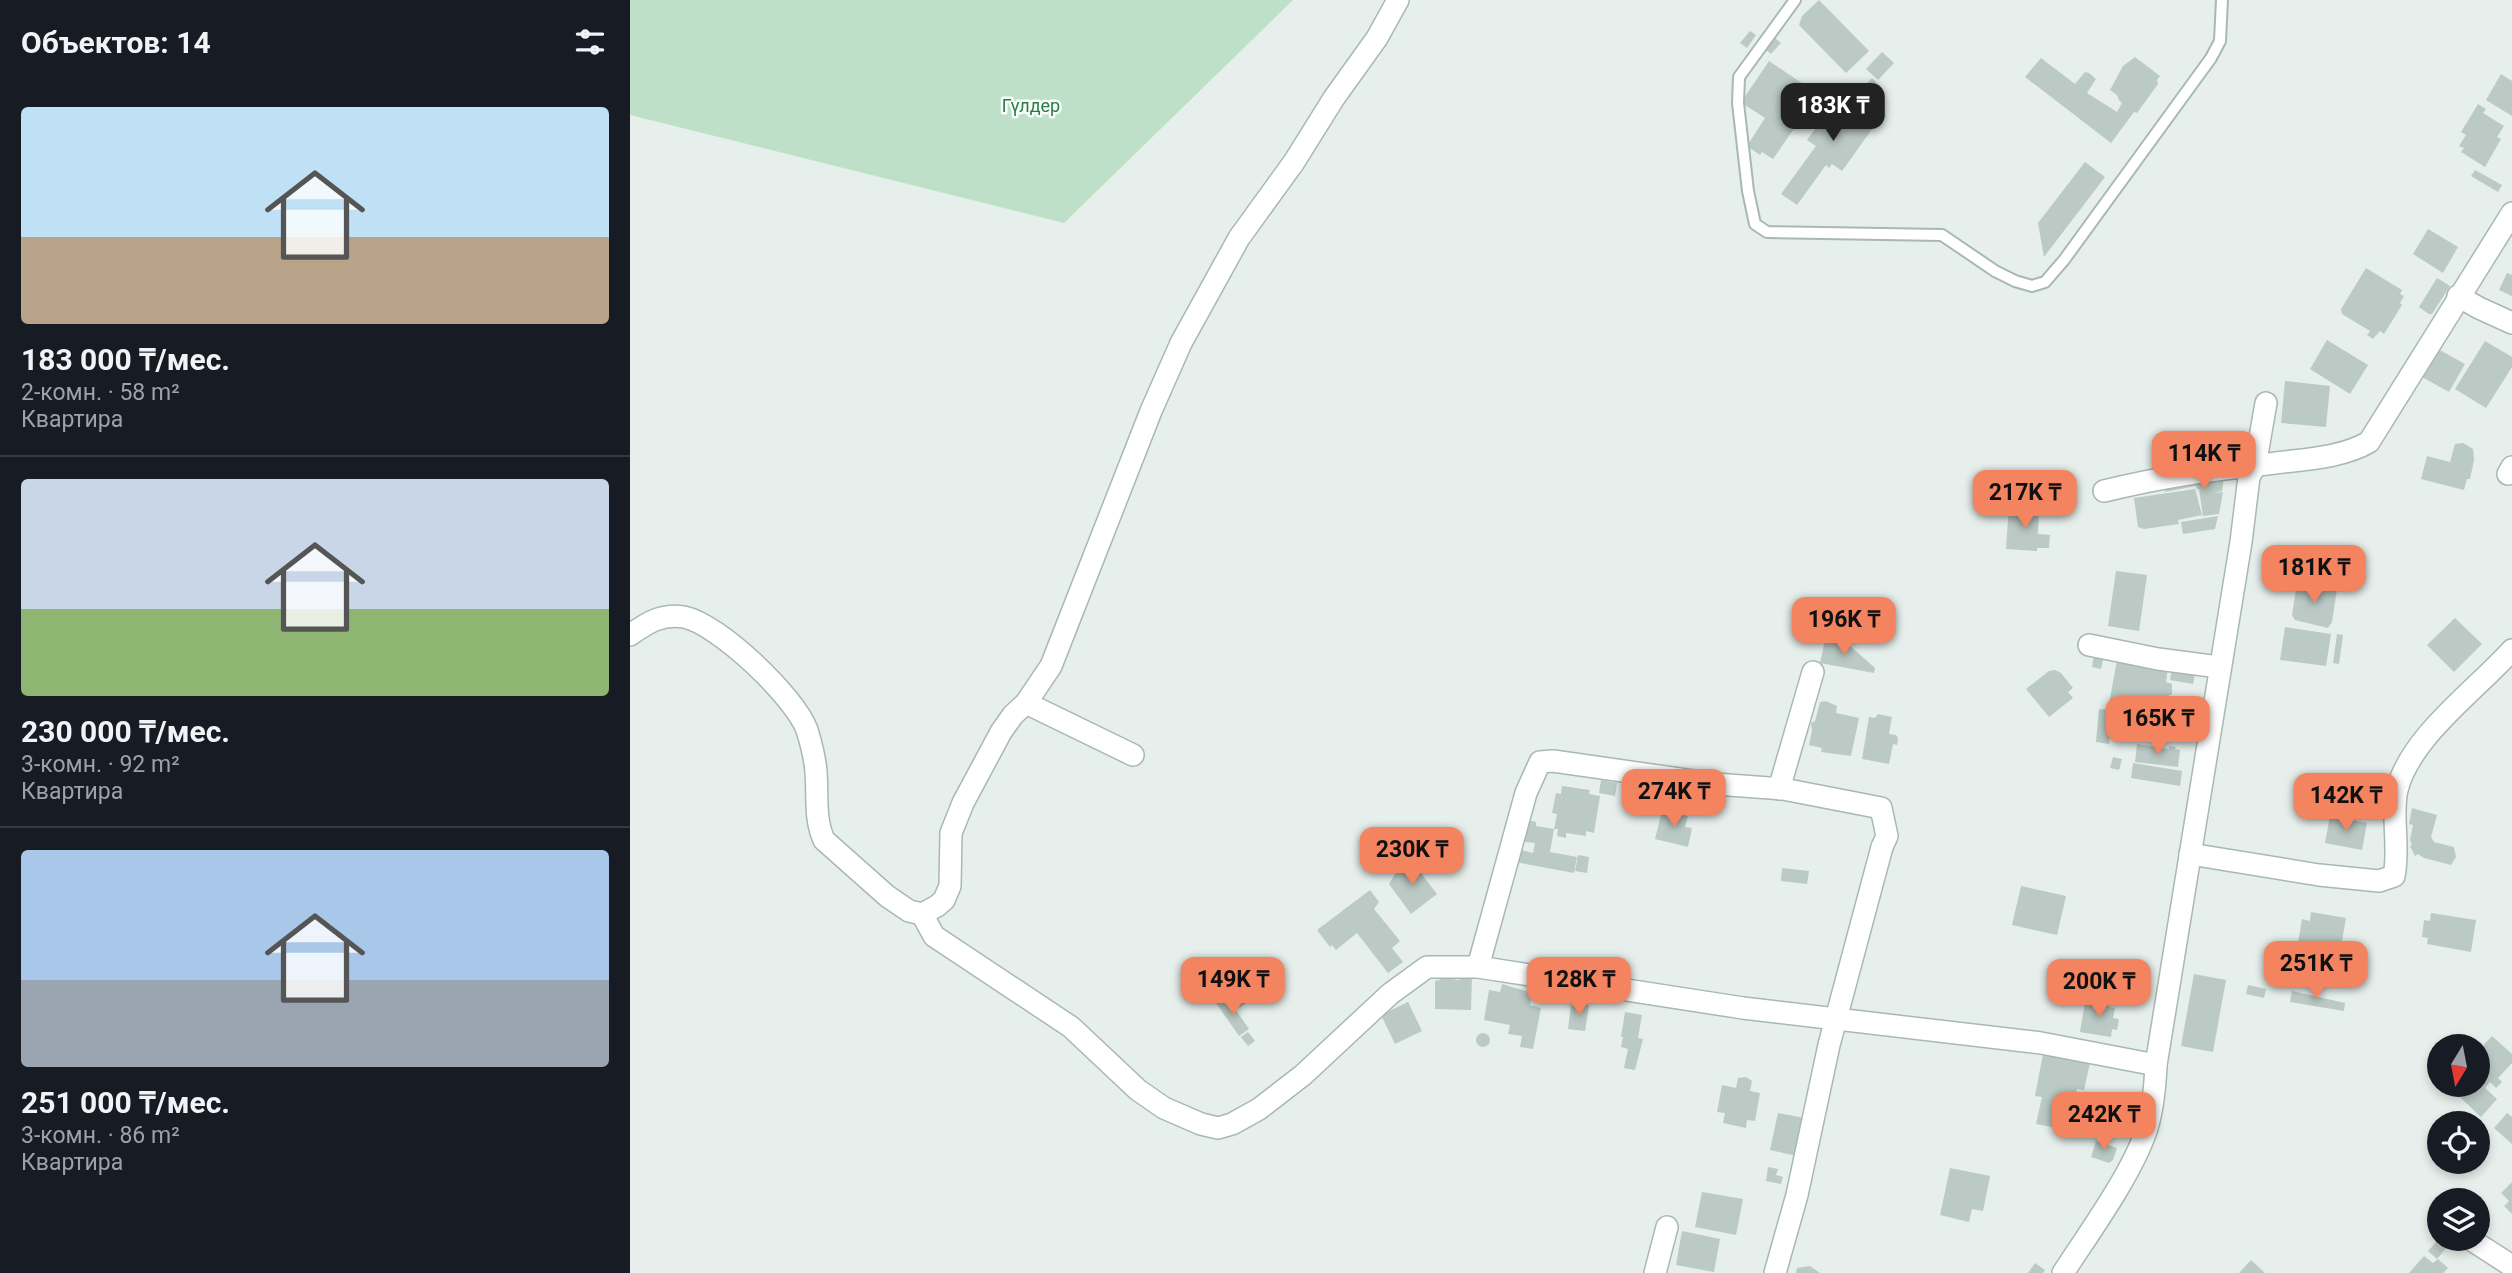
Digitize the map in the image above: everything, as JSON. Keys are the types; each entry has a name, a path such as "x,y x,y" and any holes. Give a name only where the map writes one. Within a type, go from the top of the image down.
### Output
{"street":[{"path":"630,635 649,621 664,617 682,617 699,622 716,632 758,666 806,727 816,770 817,810 824,840 887,897 909,911 922,914 929,912 944,900 950,886 951,833 963,803 1001,732 1026,703 1051,666 1181,343 1239,238 1294,162 1377,38 1398,0"},
{"path":"2105,491 2153,479 2215,469 2328,456 2359,448 2369,442 2512,213"},
{"path":"2458,296 2512,323"},
{"path":"2063,1273 2125,1173 2145,1134 2154,1094 2156,1065 2241,542 2249,477 2255,466 2266,403"},
{"path":"2089,645 2158,659 2219,667"},
{"path":"2190,854 2319,876 2379,881 2394,876 2396,793 2404,767 2444,719 2512,650"},
{"path":"1779,789 1813,672"},
{"path":"1026,703 1133,755"},
{"path":"1478,967 1526,793 1540,762 1553,761 1714,784 1779,789 1881,808 1887,836 1882,846 1829,1045 1797,1195 1775,1273"},
{"path":"922,914 934,936 1070,1027 1138,1090 1164,1108 1201,1124 1218,1128 1232,1124 1259,1109 1303,1075 1390,994 1427,967 1478,967 1743,1008 2041,1043 2156,1065"},
{"path":"1655,1273 1667,1227"},
{"path":"2489,1251 2512,1266"}],"lane":[{"path":"1795,0 1739,77 1738,103 1748,191 1755,224 1767,232 1942,234 1995,271 2032,286 2045,282 2064,260 2211,58 2220,41 2222,0"}],"green space":[{"name":"Гүлдер","path":"630,0 1293,0 1064,223 630,115"}],"building":[{"path":"1819,0 1869,51 1846,73 1799,25 1802,16"},
{"path":"1750,31 1756,35 1747,48 1740,43"},
{"path":"1775,38 1781,43 1771,54 1765,49"},
{"path":"1882,52 1894,63 1878,80 1866,69"},
{"path":"2135,57 2160,76 2158,84 2111,143 2025,77 2041,58 2075,84 2085,72 2089,73 2096,79 2087,93 2117,112 2122,103 2110,90 2123,66"},
{"path":"1769,61 1818,94 1773,159 1762,152 1760,155 1747,146 1765,118 1745,105 1744,98"},
{"path":"2501,74 2512,81 2512,116 2486,100"},
{"path":"1872,78 1883,89 1872,101 1860,90"},
{"path":"1843,91 1880,118 1842,171 1832,164 1829,168 1826,165 1797,205 1781,194 1816,146 1807,140"},
{"path":"2478,104 2486,109 2483,113 2504,126 2497,137 2501,139 2485,167 2461,152 2464,148 2459,146 2466,135 2461,132"},
{"path":"2085,162 2105,177 2044,257 2038,223"},
{"path":"2475,170 2502,185 2498,192 2471,176"},
{"path":"2428,229 2458,247 2443,273 2413,254"},
{"path":"2366,268 2402,290 2400,294 2404,296 2400,303 2402,305 2384,334 2380,331 2373,339 2367,335 2370,331 2342,314 2341,309"},
{"path":"2507,273 2512,275 2512,296 2499,290"},
{"path":"2437,278 2450,286 2432,314 2429,314 2419,307"},
{"path":"2327,340 2368,365 2350,394 2310,369"},
{"path":"2485,341 2512,357 2512,367 2486,408 2455,389"},
{"path":"2436,348 2465,364 2449,392 2420,376"},
{"path":"2285,381 2330,386 2326,427 2281,423"},
{"path":"2463,443 2473,449 2474,460 2470,479 2467,479 2464,490 2421,479 2427,456 2450,462 2455,444"},
{"path":"2225,471 2222,491 2212,493 2223,492 2219,514 2203,516 2199,489 2196,486 2165,492 2164,484"},
{"path":"2072,483 2075,500 2042,506 2039,489"},
{"path":"2195,489 2202,515 2178,520 2179,524 2144,529 2138,527 2134,498"},
{"path":"2009,505 2039,507 2038,534 2050,535 2049,548 2037,548 2037,551 2006,549"},
{"path":"2218,516 2215,529 2183,534 2181,522"},
{"path":"2116,571 2147,575 2139,631 2108,626"},
{"path":"2297,583 2337,589 2332,622 2328,628 2295,620 2292,615"},
{"path":"2455,618 2482,644 2454,672 2427,645"},
{"path":"2285,627 2331,634 2326,666 2280,660"},
{"path":"2337,634 2343,635 2339,664 2333,663"},
{"path":"1825,640 1849,645 1875,668 1874,673 1820,663"},
{"path":"2094,654 2104,655 2101,669 2092,667"},
{"path":"2117,660 2168,668 2166,682 2172,684 2172,695 2169,695 2168,702 2162,701 2158,722 2135,719 2137,709 2109,704"},
{"path":"2172,668 2196,670 2193,684 2170,680"},
{"path":"2049,671 2061,673 2073,688 2068,692 2073,698 2049,717 2026,689"},
{"path":"1826,701 1837,706 1836,713 1859,718 1851,756 1821,752 1822,748 1809,745 1811,723 1815,721 1820,702"},
{"path":"2099,709 2113,710 2109,744 2096,742"},
{"path":"1878,714 1892,717 1889,734 1898,738 1897,745 1893,744 1889,764 1862,759 1869,717 1875,718"},
{"path":"2137,744 2169,749 2169,746 2176,747 2175,749 2180,750 2178,767 2135,762"},
{"path":"2113,757 2122,759 2119,770 2110,768"},
{"path":"2133,763 2182,771 2180,786 2131,778"},
{"path":"1601,780 1617,783 1615,796 1599,793"},
{"path":"1562,786 1590,790 1589,794 1600,796 1594,833 1586,831 1586,836 1566,833 1566,838 1557,836 1558,829 1554,829 1557,814 1552,813 1556,793 1561,794"},
{"path":"2412,808 2437,815 2431,837 2434,842 2454,847 2456,857 2451,865 2418,854 2415,856 2410,846 2413,825 2409,824"},
{"path":"1662,811 1688,816 1685,827 1692,828 1688,847 1655,839"},
{"path":"2330,816 2367,823 2362,850 2325,843"},
{"path":"1527,820 1536,822 1536,826 1554,829 1550,852 1577,857 1574,873 1515,862 1517,849 1533,853 1535,843 1519,841"},
{"path":"1578,855 1589,857 1587,873 1575,871"},
{"path":"1409,862 1413,863 1437,894 1411,914 1389,884 1398,869"},
{"path":"1782,868 1809,871 1807,884 1781,881"},
{"path":"2021,886 2066,896 2057,935 2012,925"},
{"path":"1370,890 1379,902 1374,909 1400,941 1392,948 1403,962 1388,973 1357,933 1336,950 1332,945 1330,947 1317,930"},
{"path":"2311,912 2346,918 2337,970 2294,966 2302,919 2310,921"},
{"path":"2431,913 2476,920 2471,952 2427,944 2428,938 2422,937 2424,920 2430,921"},
{"path":"1255,972 1261,981 1264,979 1266,990 1237,1009 1226,991"},
{"path":"1459,974 1472,974 1471,1010 1435,1009 1435,981 1445,978 1459,980"},
{"path":"2194,974 2226,980 2213,1052 2181,1046"},
{"path":"1502,984 1532,993 1530,1005 1541,1008 1533,1049 1520,1047 1522,1036 1508,1034 1510,1025 1484,1020 1489,990 1500,992"},
{"path":"2248,985 2266,989 2264,998 2246,994"},
{"path":"2292,991 2345,1003 2344,1011 2290,1002"},
{"path":"1221,999 1226,1005 1230,1002 1249,1029 1239,1036 1216,1003"},
{"path":"2095,999 2109,1002 2108,1007 2115,1008 2113,1018 2119,1019 2117,1030 2112,1029 2111,1037 2080,1032 2085,1002 2094,1003"},
{"path":"1408,1002 1422,1031 1395,1044 1381,1015"},
{"path":"1582,1002 1589,1006 1585,1031 1568,1029 1571,1006"},
{"path":"1625,1012 1642,1015 1638,1038 1643,1039 1635,1070 1624,1068 1628,1049 1621,1047"},
{"path":"1248,1032 1255,1041 1248,1046 1241,1037"},
{"path":"1483,1033 1488,1035 1488,1045 1483,1047 1478,1045 1476,1040 1478,1035"},
{"path":"2492,1036 2512,1054 2512,1063 2498,1078 2502,1082 2496,1088 2490,1082"},
{"path":"2043,1054 2090,1063 2084,1090 2077,1089 2071,1118 2065,1117 2063,1129 2036,1124 2042,1097 2035,1096"},
{"path":"1746,1077 1752,1081 1750,1091 1760,1093 1755,1121 1747,1120 1746,1128 1723,1123 1725,1113 1717,1112 1722,1085 1736,1088 1738,1078"},
{"path":"2490,1093 2497,1099 2486,1111 2475,1111 2460,1097 2490,1097"},
{"path":"1778,1113 1805,1118 1797,1156 1770,1150"},
{"path":"2507,1113 2512,1117 2512,1144 2494,1128"},
{"path":"2096,1141 2117,1148 2113,1160 2109,1163 2091,1157"},
{"path":"1768,1167 1778,1169 1776,1175 1783,1177 1781,1184 1766,1181"},
{"path":"1950,1168 1990,1176 1983,1211 1972,1209 1969,1222 1940,1215"},
{"path":"2512,1182 2512,1214 2504,1206 2509,1201 2501,1193"},
{"path":"1702,1192 1743,1199 1736,1235 1695,1227"},
{"path":"1682,1231 1720,1239 1714,1272 1676,1265"},
{"path":"2428,1251 2444,1251 2437,1259"},
{"path":"2424,1256 2433,1263 2438,1259 2448,1268 2443,1273 2409,1273"},
{"path":"2251,1260 2265,1273 2239,1273"},
{"path":"2035,1263 2045,1270 2043,1273 2028,1273"},
{"path":"1810,1266 1820,1273 1796,1273 1797,1268"}]}
